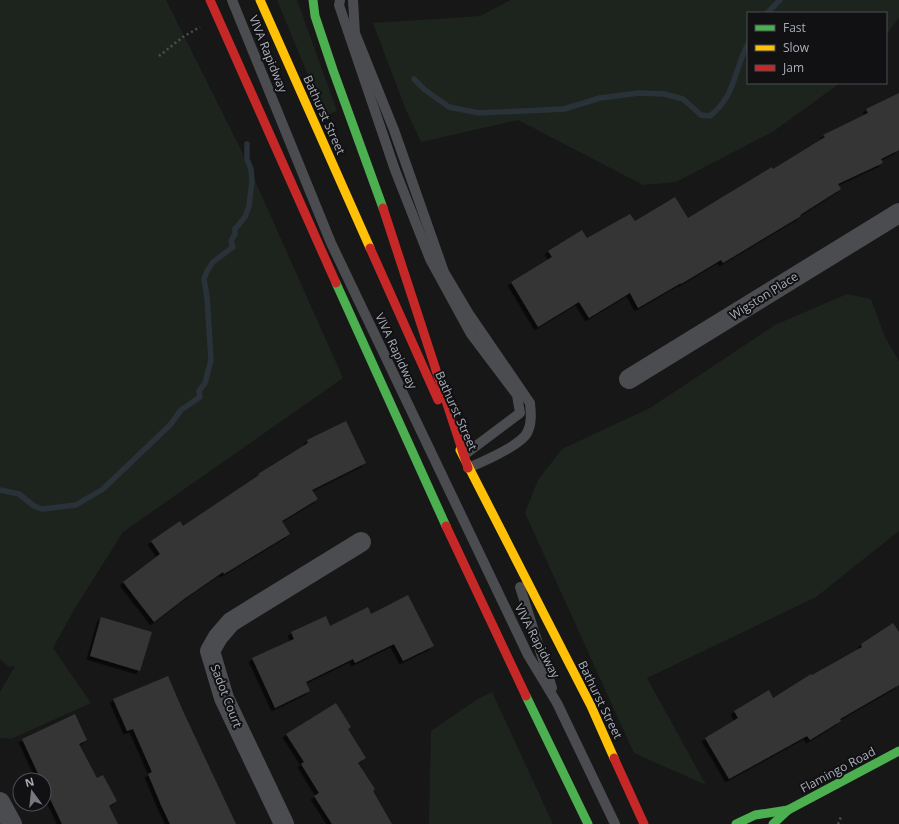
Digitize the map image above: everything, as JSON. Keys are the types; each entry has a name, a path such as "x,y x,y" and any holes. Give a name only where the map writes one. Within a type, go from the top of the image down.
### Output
{"main road":[{"path":"210,0 346,309 460,559 588,824"},
{"name":"Bathurst Street","path":"260,0 468,468 591,706 644,824"},
{"path":"313,0 315,16 390,228 468,468"},
{"name":"Flamingo Road","path":"773,824 788,810 899,752"},
{"name":"Flamingo Road","path":"736,824 755,815 788,810"}],"street":[{"name":"Wigston Place","path":"629,379 899,213"},
{"name":"Sadot Court","path":"284,824 224,698 210,651 218,637 231,622 361,542"},
{"path":"0,802 12,824"}],"lane":[{"name":"VIVA Rapidway","path":"232,0 331,243 528,655 557,703 615,824"},
{"path":"340,0 338,5 395,170 430,259 471,334 517,395 520,413 464,455"},
{"path":"353,0 355,33 377,91 394,130 444,272 469,314 530,403 531,420 526,434 501,454 468,468"},
{"name":"VIVA Rapidway","path":"507,545 557,703"}],"path":[{"path":"159,56 183,37 218,17"},
{"path":"838,824 840,817"}],"shaded area":[{"path":"0,0 166,0 244,156 343,378 123,532 75,608 53,648 91,703 11,739 0,738 0,692 15,666 9,667 0,659"},
{"path":"277,0 297,0 337,111 325,116"},
{"path":"511,0 899,0 899,18 887,34 887,12 747,12 747,84 839,84 774,131 676,182 643,185 518,120 421,142 406,110 373,23 480,16"},
{"path":"847,294 871,299 885,337 899,361 899,531 816,597 647,678 706,785 634,753 525,513 538,480 562,449 650,408 775,325"},
{"path":"492,692 553,824 429,824 431,731 476,700"}],"building":[{"path":"899,93 899,150 881,159 883,163 838,184 841,189 800,215 801,216 723,263 721,260 638,308 630,293 589,318 579,302 538,327 511,282 552,257 548,251 582,230 587,238 630,214 635,221 675,197 688,218 825,137 823,135 868,113 866,109"},
{"path":"346,421 366,463 312,490 318,499 282,521 290,534 224,574 223,572 154,622 123,582 160,554 151,541 180,521 183,526 259,475 258,474 308,443 307,440"},
{"path":"408,595 434,646 403,661 394,644 355,663 353,659 306,682 310,691 275,708 252,658 294,639 291,632 326,616 330,626 368,607 371,614"},
{"path":"101,617 152,632 140,671 90,656"},
{"path":"893,623 899,632 899,685 840,719 841,721 810,740 807,736 729,779 705,738 738,718 734,711 769,690 773,698 811,674 812,675 862,647 861,644"},
{"path":"168,676 236,824 170,824 148,774 152,772 133,729 127,731 113,699"},
{"path":"336,703 351,727 348,729 366,758 358,763 375,789 373,791 392,824 332,824 314,796 319,793 301,764 304,762 286,734"},
{"path":"75,714 87,740 79,744 97,778 103,775 117,801 109,806 118,824 62,824 52,803 52,772 37,772 22,739"}],"waterway":[{"path":"768,12 780,0"},
{"path":"414,79 425,90 449,107 479,113 564,109 600,98 639,93 664,94 683,99 701,115 710,116 719,108 730,91 747,46"},
{"path":"0,490 19,494 34,506 42,509 76,505 103,489 170,425 181,410 200,397 199,391 205,383 211,360 207,297 204,279 213,262 233,247 231,241 235,234 235,229 245,217 249,206 252,181 251,169 247,159 247,144"}],"traffic: fast":[{"path":"313,0 315,16 333,70 383,208"},
{"path":"336,283 446,526"},
{"path":"526,696 588,824"},
{"path":"773,824 788,810 899,751"},
{"path":"736,824 755,815 788,810"}],"traffic: slow":[{"path":"260,0 370,248"},
{"path":"460,450 591,706 614,758"}],"traffic: jam":[{"path":"210,0 336,283"},
{"path":"383,208 468,468"},
{"path":"370,248 438,400"},
{"path":"446,526 526,696"},
{"path":"614,758 644,824"}]}
